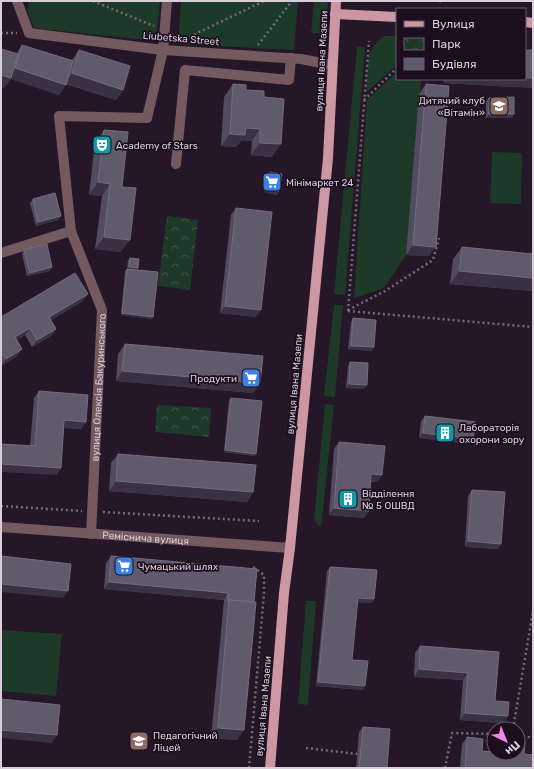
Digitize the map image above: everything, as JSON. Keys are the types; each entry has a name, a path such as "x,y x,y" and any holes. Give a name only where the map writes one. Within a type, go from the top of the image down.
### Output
{"main road":[{"name":"вулиця Івана Мазепи","path":"270,768 284,593 290,548 328,158 336,1"},
{"path":"335,14 396,17"}],"street":[{"name":"Liubetska Street","path":"17,1 29,33 163,50 291,58 332,65"},
{"path":"163,50 167,1"},
{"name":"вулиця Олексія Бакуринського","path":"91,534 102,310 71,230 58,116 147,118 163,50"},
{"path":"176,164 185,70 289,80 291,58"},
{"path":"1,252 71,230"},
{"name":"Реміснича вулиця","path":"1,527 290,548"}],"path":[{"path":"93,1 153,25 164,36"},
{"path":"185,40 264,1"},
{"path":"249,56 292,1"},
{"path":"348,311 363,100 369,42"},
{"path":"363,100 396,69"},
{"path":"348,311 385,291 432,260 439,238"},
{"path":"348,311 533,327"},
{"path":"1,506 259,521"},
{"path":"249,768 264,593 264,576 252,566"},
{"path":"514,721 533,611"},
{"path":"445,768 452,733 486,734"},
{"path":"306,748 358,754"}],"green space":[{"path":"29,1 160,1 156,41 34,28 28,11"},
{"path":"181,1 298,1 294,50 178,44"},
{"path":"314,1 328,1 326,33 311,33"},
{"path":"385,36 396,36 396,66 366,93 368,61 373,47"},
{"path":"357,47 365,47 345,295 334,294"},
{"path":"396,73 396,80 421,80 406,255 384,288 354,298 367,100"},
{"path":"492,152 522,153 521,204 490,203"},
{"path":"167,216 198,220 190,290 158,286"},
{"path":"334,305 343,305 335,397 324,396"},
{"path":"325,404 334,405 321,528 314,520"},
{"path":"157,405 211,408 209,437 155,432"},
{"path":"306,601 316,601 308,705 298,704"},
{"path":"1,630 62,634 56,696 1,691"}],"building":[{"path":"22,45 73,61 66,85 15,68"},
{"path":"1,49 18,54 11,78 1,75"},
{"path":"79,50 130,66 123,90 72,73"},
{"path":"526,50 533,50 533,78 526,78"},
{"path":"233,84 246,85 246,90 264,91 264,97 284,99 281,144 260,143 260,129 246,128 245,135 230,134"},
{"path":"426,84 449,86 436,247 413,245"},
{"name":"Дитячий клуб «Вітамін»","path":"514,97 514,114 489,114 489,98"},
{"path":"104,130 128,132 122,187 136,188 130,240 104,237 110,184 98,182"},
{"name":"Мінімаркет 24","path":"270,172 282,174 279,191 267,189"},
{"path":"55,193 61,216 38,222 33,199"},
{"path":"236,208 272,212 261,310 225,306"},
{"path":"47,244 52,267 30,273 24,250"},
{"path":"462,247 533,254 533,278 459,271"},
{"path":"130,258 139,259 138,268 129,267"},
{"path":"127,269 158,272 153,317 122,313"},
{"path":"75,273 88,294 49,317 56,329 37,340 30,328 15,337 22,349 6,359 1,351 1,317"},
{"path":"353,318 376,320 374,347 351,346"},
{"path":"125,344 263,356 260,383 122,371"},
{"path":"350,362 368,363 367,385 349,384"},
{"path":"39,391 88,395 86,422 64,420 61,468 1,464 1,444 35,446"},
{"path":"231,398 262,401 256,454 225,450"},
{"name":"Лабораторія охорони зору","path":"425,416 476,422 473,439 423,433"},
{"name":"Відділення № 5 ОШВД","path":"339,442 385,446 382,475 371,474 369,511 334,508"},
{"path":"118,454 256,465 253,492 116,481"},
{"path":"472,490 505,492 501,544 468,541"},
{"path":"1,556 71,564 68,591 1,584"},
{"path":"111,556 257,569 254,602 229,600 228,602 228,593 109,582"},
{"path":"330,567 377,570 374,599 358,598 352,660 368,661 365,686 318,682"},
{"path":"229,600 256,602 244,730 218,728"},
{"path":"420,646 499,652 495,701 509,702 508,716 465,713 468,673 419,669"},
{"path":"1,699 60,705 57,735 1,730"},
{"path":"363,727 390,729 387,768 359,768"},
{"path":"467,737 483,739 482,751 486,751 486,761 526,761 526,754 533,755 533,768 465,768"}],"place":[{"name":"Дитячий клуб «Вітамін»","path":"499,106"},
{"name":"Academy of Stars","path":"102,145"},
{"name":"Мінімаркет 24","path":"272,182"},
{"name":"Продукти","path":"251,378"},
{"name":"Лабораторія охорони зору","path":"445,433"},
{"name":"Відділення № 5 ОШВД","path":"348,499"},
{"name":"Чумацький шлях","path":"124,566"},
{"name":"Педагогічний Ліцей","path":"139,741"}]}
